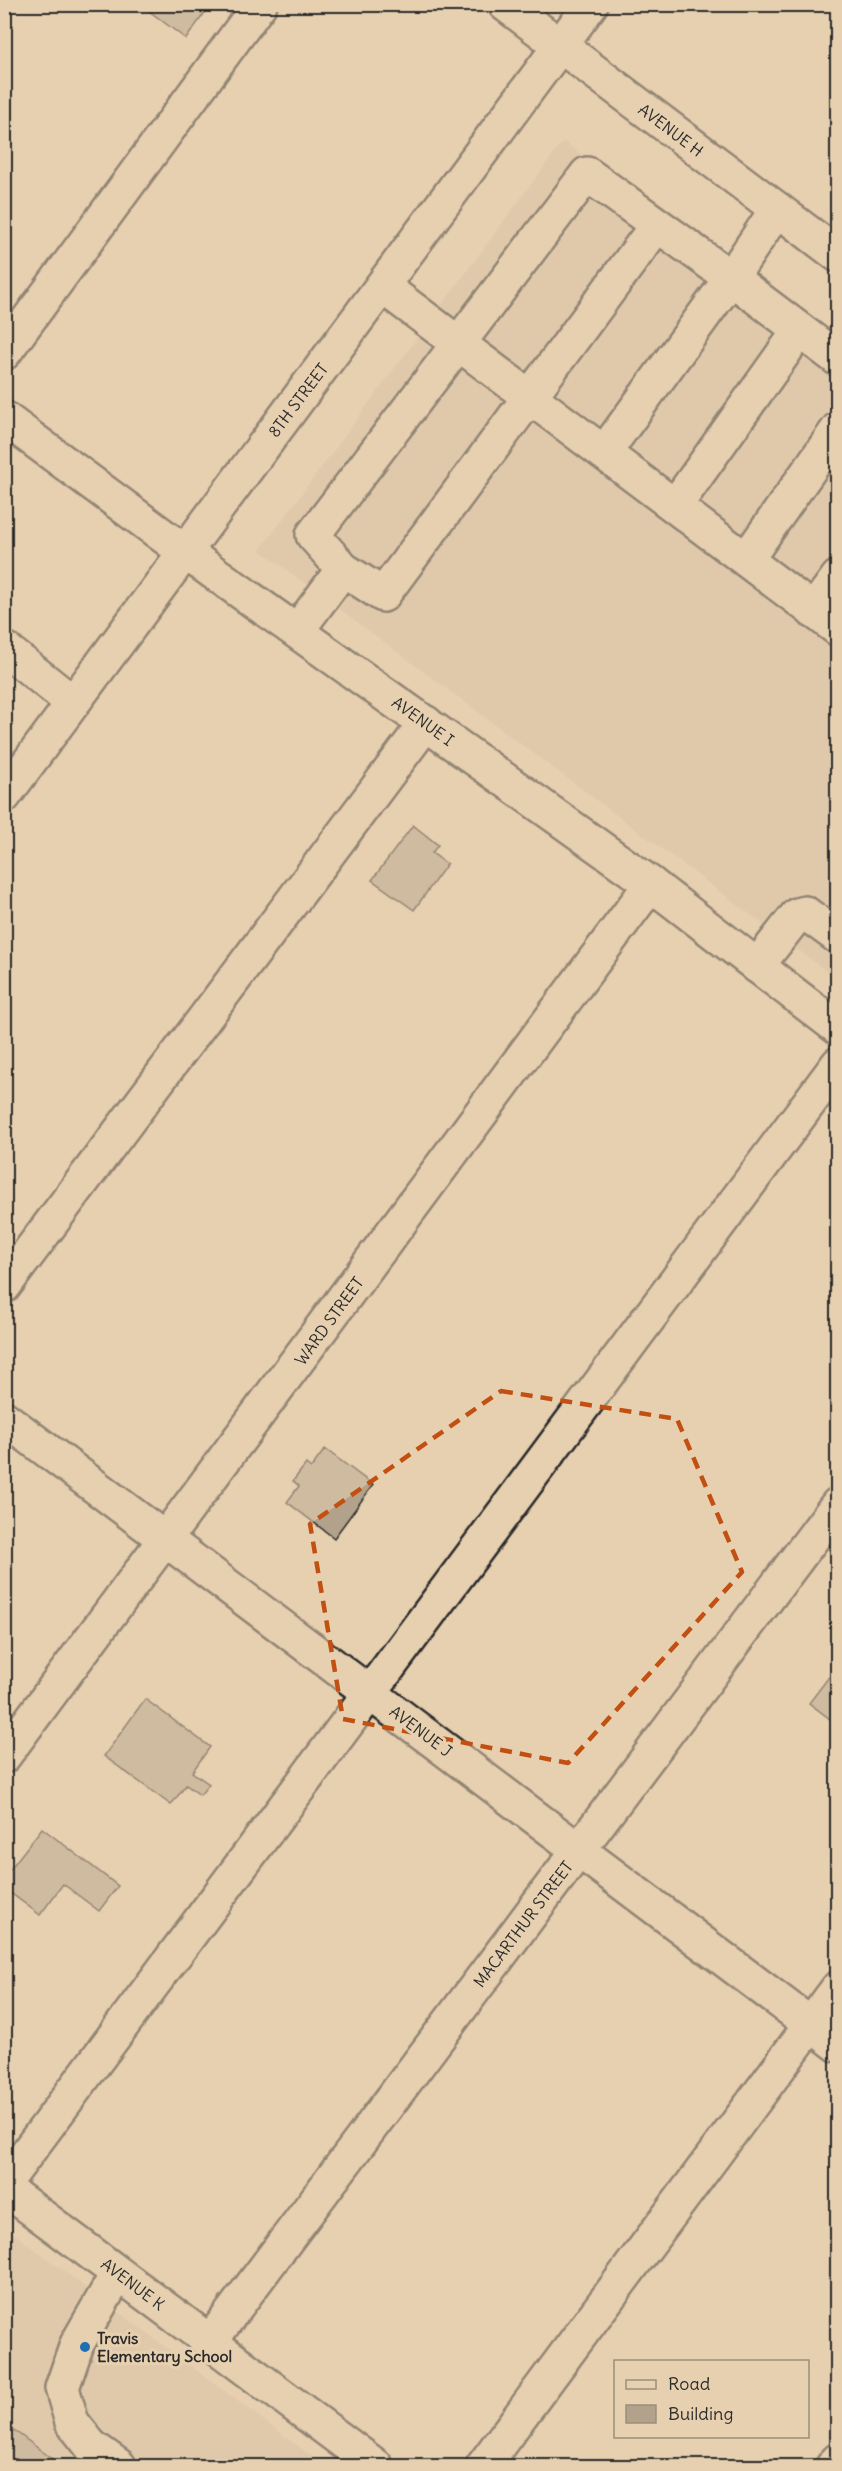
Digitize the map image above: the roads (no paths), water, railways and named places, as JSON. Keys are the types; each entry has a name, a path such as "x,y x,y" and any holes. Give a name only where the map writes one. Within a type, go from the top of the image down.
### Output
{"street":[{"path":"4,353 260,4"},
{"name":"AVENUE H","path":"505,4 837,255"},
{"name":"8TH STREET","path":"4,796 591,4"},
{"path":"657,225 383,595 343,569 313,535 586,174 731,278 837,359"},
{"path":"604,453 731,278 777,209"},
{"path":"382,286 825,620 837,578"},
{"path":"675,506 800,330"},
{"name":"AVENUE I","path":"4,418 185,552 651,884 837,1028"},
{"path":"746,560 837,429"},
{"path":"297,631 343,569"},
{"path":"4,648 74,703"},
{"path":"4,1286 426,723"},
{"name":"WARD STREET","path":"4,1756 651,884"},
{"path":"757,966 797,915 805,913 837,937"},
{"path":"4,2186 837,1064"},
{"name":"AVENUE J","path":"4,1418 837,2045"},
{"name":"MACARTHUR STREET","path":"209,2343 837,1504"},
{"path":"483,2466 837,1988"},
{"name":"AVENUE K","path":"4,2186 209,2343 376,2466"},
{"path":"118,2273 77,2344 62,2388 72,2422 92,2446 119,2466"},
{"path":"833,2466 837,2460"}],"place":[{"name":"Travis Elementary School","path":"85,2347"}]}
